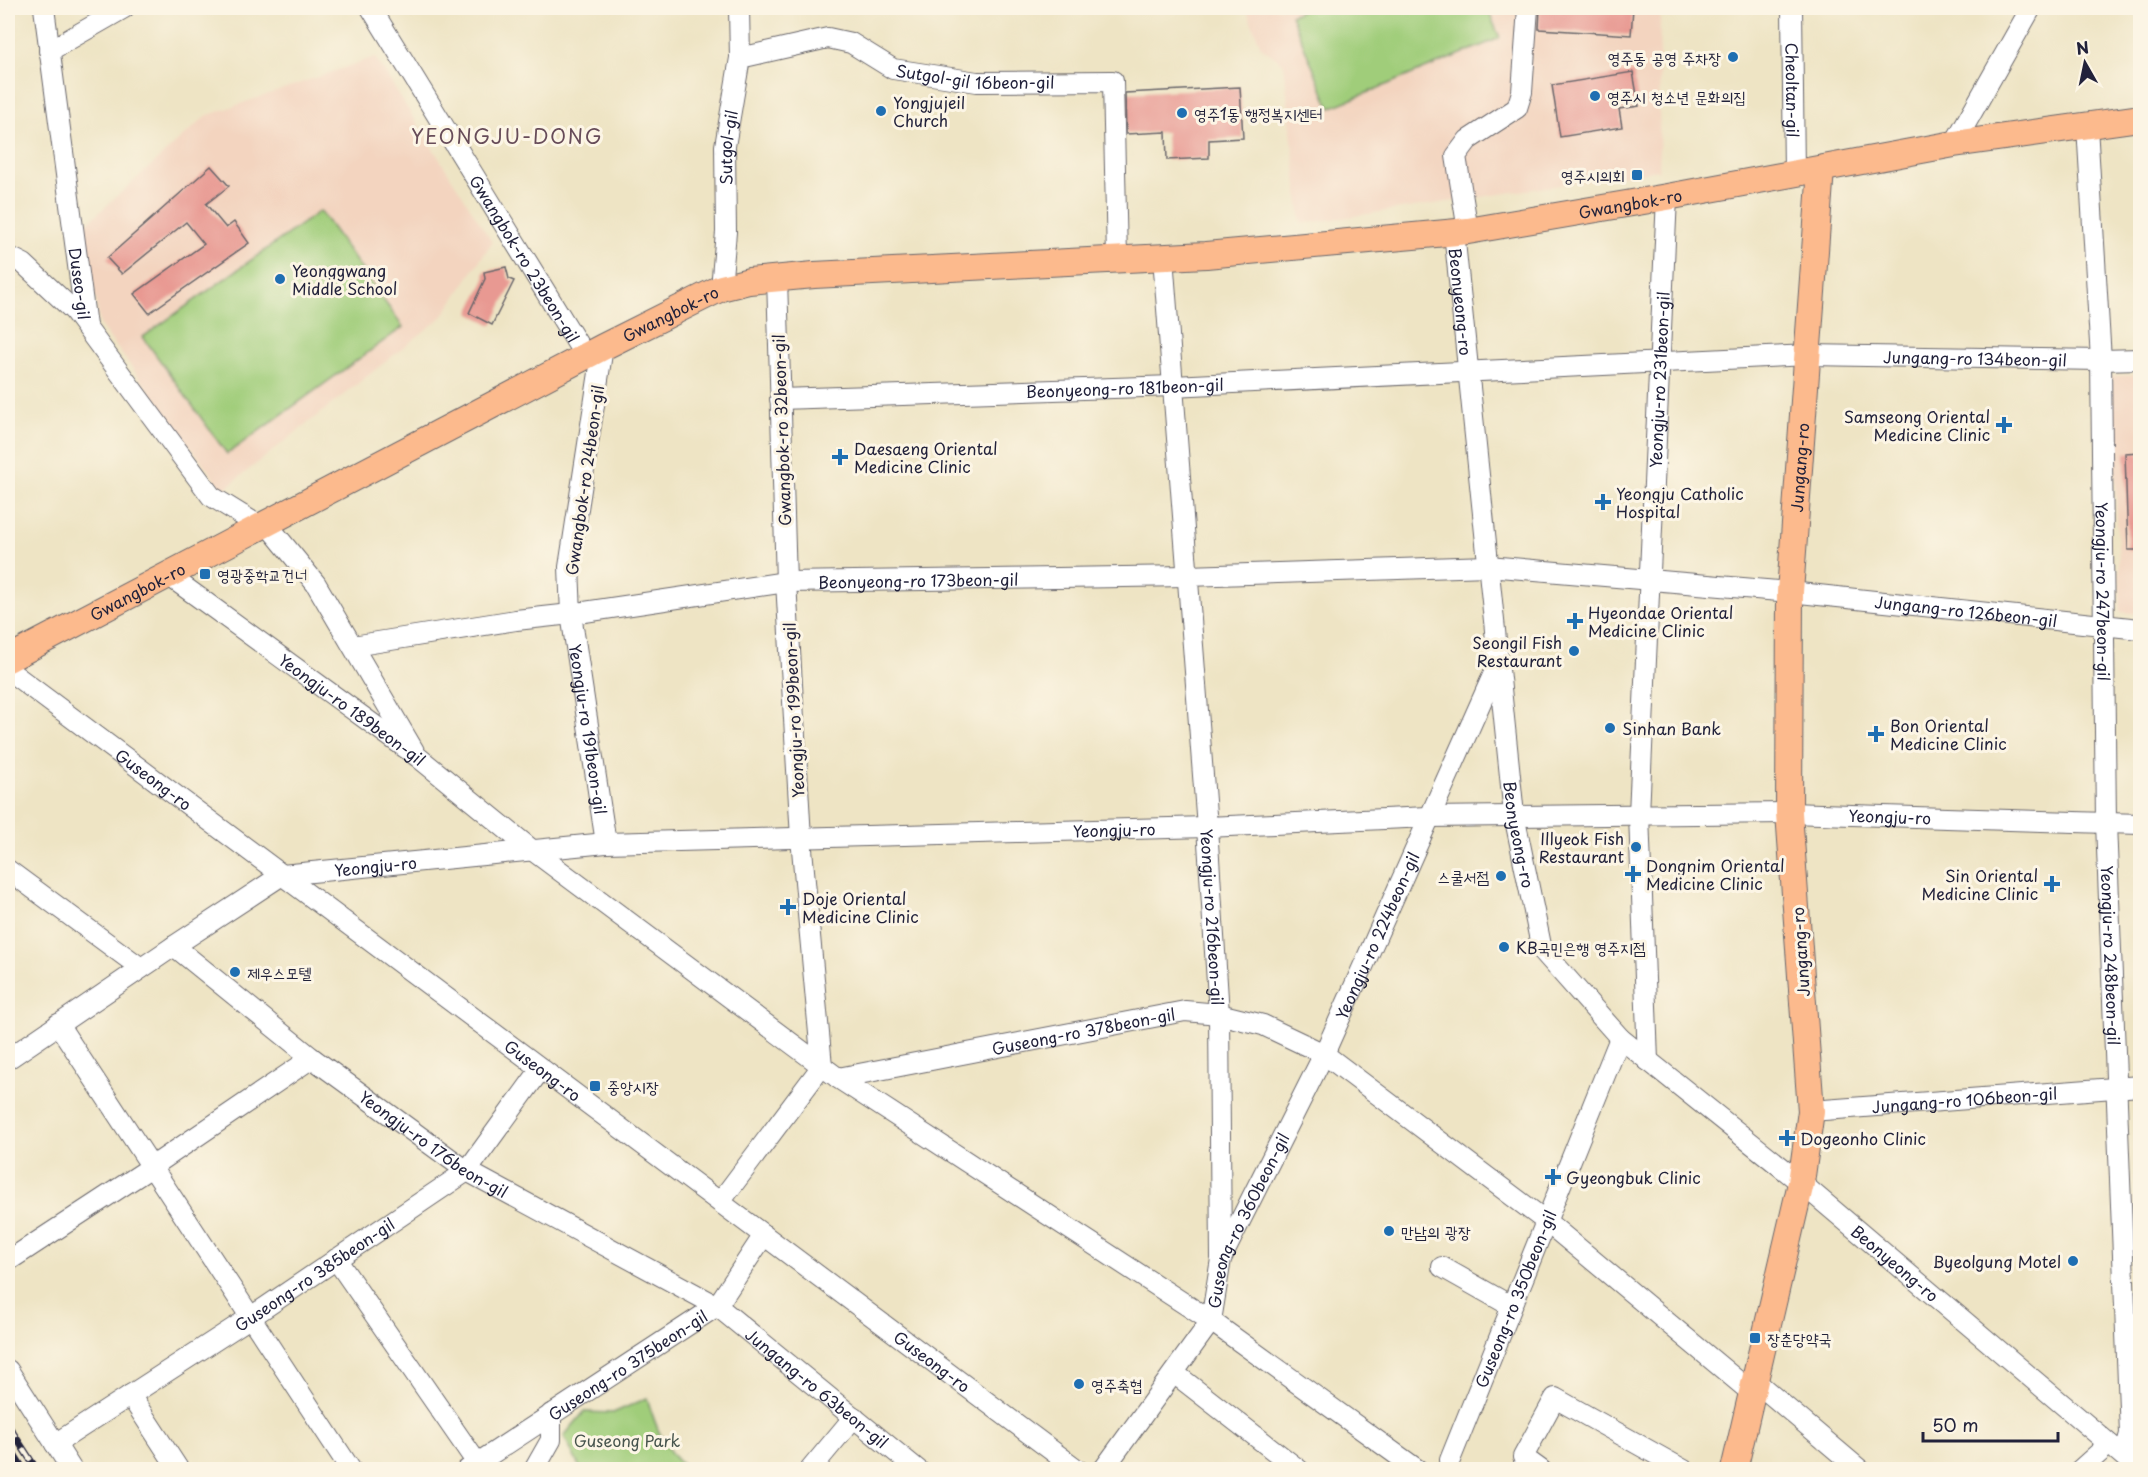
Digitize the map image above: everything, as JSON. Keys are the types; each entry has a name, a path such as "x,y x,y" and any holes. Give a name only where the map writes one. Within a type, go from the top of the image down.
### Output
{"main road":[{"name":"Gwangbok-ro","path":"8,659 594,351 721,288 749,281 777,278 1206,255 1461,232 1954,144 2140,118"},
{"name":"Jungang-ro","path":"1734,1470 1801,1183 1811,1111 1789,813 1790,592 1821,169"}],"street":[{"name":"Duseo-gil","path":"44,8 87,329 212,496 264,526"},
{"path":"49,51 124,8"},
{"name":"Gwangbok-ro 23beon-gil","path":"371,8 594,351"},
{"name":"Sutgol-gil","path":"721,288 726,232 725,146 740,58 739,8"},
{"name":"Beonyeong-ro","path":"1528,8 1522,92 1517,108 1468,140 1456,156 1468,373 1514,815 1542,950 1620,1038 1801,1183 2140,1470"},
{"name":"Cheoltan-gil","path":"1792,8 1794,173"},
{"path":"1954,144 2031,8"},
{"name":"Sutgol-gil 16beon-gil","path":"740,58 828,38 851,43 893,69 977,82 1113,81 1117,259"},
{"name":"Yeongju-ro 247beon-gil","path":"2087,126 2101,360 2106,823"},
{"name":"Yeongju-ro 231beon-gil","path":"1639,814 1667,197"},
{"path":"8,256 24,264 74,311 87,329"},
{"name":"Yeongju-ro 216beon-gil","path":"1163,257 1207,827 1218,1014 1221,1259"},
{"name":"Gwangbok-ro 32beon-gil","path":"777,278 786,582"},
{"name":"Gwangbok-ro 24beon-gil","path":"572,614 569,567 594,351"},
{"path":"1659,362 1809,355"},
{"name":"Jungang-ro 134beon-gil","path":"1809,355 2140,359"},
{"name":"Beonyeong-ro","path":"1468,373 1659,362"},
{"name":"Beonyeong-ro 181beon-gil","path":"780,399 1173,386 1468,373"},
{"path":"264,526 316,584 418,757"},
{"path":"1488,566 1790,592"},
{"name":"Beonyeong-ro 173beon-gil","path":"353,646 516,620 572,614 786,582 1188,576 1488,566"},
{"name":"Yeongju-ro 189beon-gil","path":"168,575 418,757 532,850 830,1072 1211,1322 1418,1470"},
{"name":"Yeongju-ro 199beon-gil","path":"786,582 801,838"},
{"name":"Jungang-ro 126beon-gil","path":"1790,592 2140,629"},
{"name":"Yeongju-ro 191beon-gil","path":"572,614 606,843"},
{"path":"1428,817 1498,663"},
{"name":"Guseong-ro","path":"8,670 1078,1470"},
{"name":"Yeongju-ro","path":"8,1059 282,875 606,843 1207,827 1428,817 1789,813 2140,824"},
{"path":"1639,814 1648,1060"},
{"name":"Yeongju-ro 224beon-gil","path":"1324,1054 1428,817"},
{"name":"Yeongju-ro 248beon-gil","path":"2106,823 2130,1434 2116,1449"},
{"path":"720,1202 830,1072 801,838"},
{"path":"8,870 141,968"},
{"name":"Yeongju-ro 176beon-gil","path":"174,946 312,1058 467,1171 717,1306"},
{"name":"Guseong-ro 378beon-gil","path":"830,1072 1185,1011 1218,1014 1263,1025 1324,1054 1547,1222 1860,1470"},
{"path":"58,1024 351,1470"},
{"name":"Guseong-ro 350beon-gil","path":"1450,1460 1620,1038"},
{"name":"Guseong-ro 360beon-gil","path":"1104,1470 1211,1322 1221,1259 1324,1054"},
{"path":"8,1261 312,1058"},
{"name":"Guseong-ro 385beon-gil","path":"55,1444 251,1317 467,1171 541,1069"},
{"name":"Jungang-ro 106beon-gil","path":"1811,1111 2140,1086"},
{"name":"Guseong-ro 375beon-gil","path":"472,1466 717,1306 764,1235"},
{"path":"336,1259 472,1466"},
{"path":"1442,1267 1511,1306"},
{"name":"Jungang-ro 63beon-gil","path":"717,1306 918,1470"},
{"path":"8,1370 72,1470"},
{"path":"1174,1373 1299,1470"},
{"path":"130,1395 179,1470"},
{"path":"1541,1470 1523,1457 1555,1398 1682,1469"},
{"path":"534,1470 550,1440 551,1414"},
{"path":"810,1470 854,1417"},
{"path":"2080,1470 2116,1449"}],"shaded area":[{"path":"1246,8 1660,8 1659,170 1301,224 1284,64 1261,47"},
{"name":"Yeonggwang Middle School","path":"375,57 492,242 442,317 223,490 100,325 84,226 206,116"},
{"path":"2140,375 2140,614 2121,612 2111,376"}],"green space":[{"path":"1308,8 1487,8 1500,38 1330,108 1291,15"},
{"path":"320,211 403,327 227,454 143,337"},
{"name":"Guseong Park","path":"647,1398 666,1446 687,1469 580,1468 564,1436 584,1412 613,1413"}],"building":[{"path":"1540,8 1633,8 1631,35 1539,29"},
{"name":"영주시 청소년 문화의집","path":"1633,72 1639,106 1619,109 1622,127 1560,137 1552,85"},
{"name":"영주1동 행정복지센터","path":"1240,87 1243,138 1209,140 1209,158 1167,160 1166,132 1126,134 1125,93"},
{"path":"211,166 229,186 206,204 226,228 234,222 249,243 149,313 134,294 204,244 186,222 122,274 107,258"},
{"path":"506,267 509,279 514,281 492,325 469,313 485,279 484,272"},
{"path":"2140,452 2140,550 2128,550 2125,453"}],"railway":[{"path":"8,1425 37,1470"},
{"path":"8,1444 24,1470"}],"place":[{"name":"영주동 공영 주차장","path":"1733,57"},
{"name":"영주시 청소년 문화의집","path":"1595,96"},
{"name":"Yongjujeil Church","path":"881,111"},
{"name":"영주1동 행정복지센터","path":"1182,113"},
{"name":"영주시의회","path":"1637,175"},
{"name":"Yeonggwang Middle School","path":"280,279"},
{"name":"Samseong Oriental Medicine Clinic","path":"2004,425"},
{"name":"Daesaeng Oriental Medicine Clinic","path":"840,457"},
{"name":"Yeongju Catholic Hospital","path":"1603,502"},
{"name":"영광중학교건너","path":"205,574"},
{"name":"Hyeondae Oriental Medicine Clinic","path":"1575,621"},
{"name":"Seongil Fish Restaurant","path":"1574,651"},
{"name":"Sinhan Bank","path":"1610,728"},
{"name":"Bon Oriental Medicine Clinic","path":"1876,734"},
{"name":"Illyeok Fish Restaurant","path":"1636,847"},
{"name":"Dongnim Oriental Medicine Clinic","path":"1633,874"},
{"name":"스쿨서점","path":"1501,876"},
{"name":"Sin Oriental Medicine Clinic","path":"2052,884"},
{"name":"Doje Oriental Medicine Clinic","path":"788,907"},
{"name":"KB국민은행 영주지점","path":"1504,947"},
{"name":"제우스모텔","path":"235,972"},
{"name":"중앙시장","path":"595,1086"},
{"name":"Dogeonho Clinic","path":"1787,1138"},
{"name":"Gyeongbuk Clinic","path":"1553,1177"},
{"name":"만남의 광장","path":"1389,1231"},
{"name":"Byeolgung Motel","path":"2073,1261"},
{"name":"장춘당약국","path":"1755,1338"},
{"name":"영주축협","path":"1079,1384"}],"district":[{"name":"YEONGJU-DONG","path":"507,136"}]}
